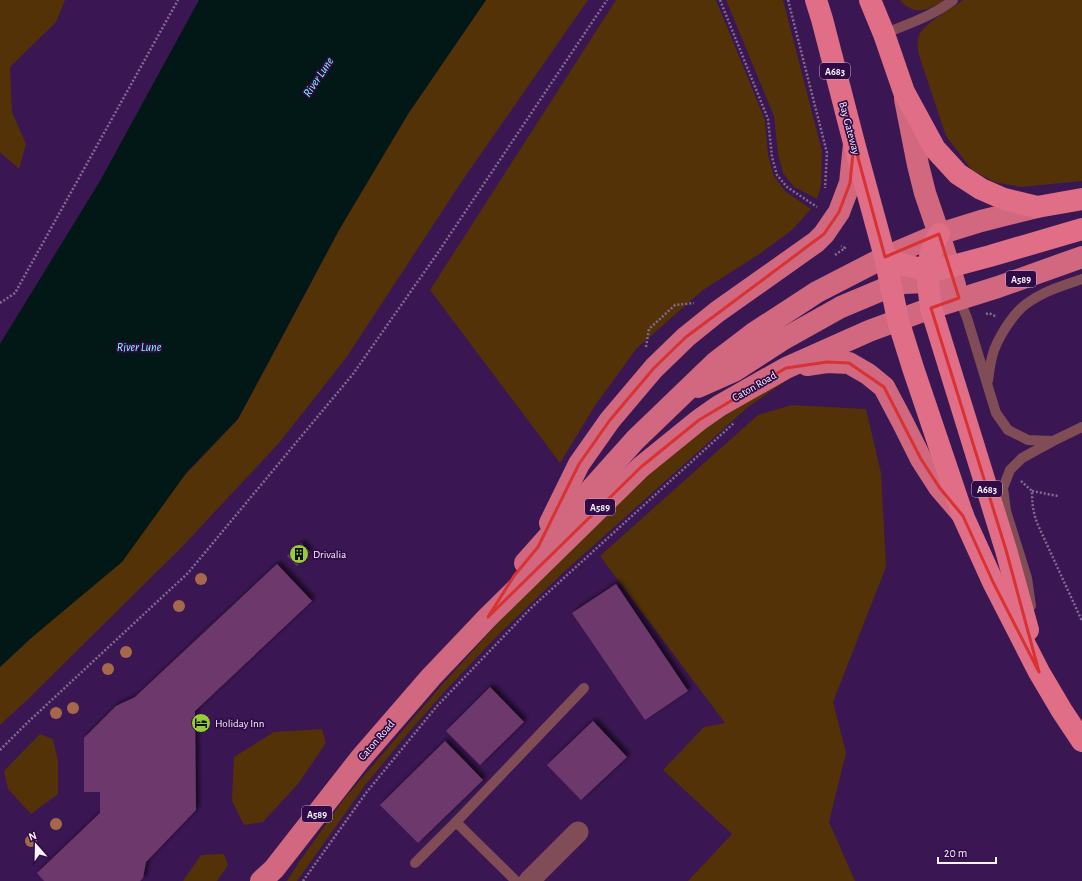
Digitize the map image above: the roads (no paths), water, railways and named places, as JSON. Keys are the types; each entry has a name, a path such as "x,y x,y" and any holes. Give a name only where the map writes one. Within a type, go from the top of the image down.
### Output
{"highway":[{"name":"Bay Gateway","path":"816,0 885,257"},
{"path":"870,0 884,34 904,92"},
{"name":"Caton Road","path":"904,92 935,149 958,174 981,189 1004,200 1037,207 1082,199"},
{"path":"885,257 904,265 935,273 1082,229"},
{"name":"A683","path":"885,257 898,320 963,516 993,582 1039,672 1082,741"},
{"name":"A683","path":"935,273 931,308 1006,550 1039,672"}],"main road":[{"path":"904,92 925,193 940,234 935,273"},
{"path":"538,547 579,464 610,420 654,368 692,332 717,312 816,242 824,234 839,212 850,183 854,143"},
{"name":"Caton Road","path":"488,617 514,576 538,547 635,440 716,362 754,333 817,292 885,257 940,234 981,221 1037,207"},
{"name":"Caton Road","path":"268,877 360,759 431,677 488,617 641,467 699,420 720,406 786,368 870,331 959,298 998,287 1082,257"},
{"path":"681,395 734,371 782,340 841,306 891,286 935,273"},
{"path":"935,273 959,298"},
{"path":"786,368 827,362 849,363 868,374 884,387 921,459 939,487 963,516"}],"street":[{"path":"529,881 578,832"}],"lane":[{"path":"884,34 929,15 953,0"},
{"path":"987,384 992,356 998,340 1014,316 1027,303 1048,291 1082,279"},
{"path":"959,298 967,318 996,413 1008,430 1028,440 1053,441"},
{"path":"1039,672 1027,578 1006,511 1003,488 1010,470 1022,458 1082,427"},
{"path":"415,863 584,688"},
{"path":"456,822 516,881"}],"water":[{"name":"River Lune","path":"199,0 486,0 408,114 339,230 238,419 187,472 122,562 30,639 0,667 0,344 100,181"}],"place":[{"name":"Drivalia","path":"299,554"},
{"name":"Holiday Inn","path":"201,723"}]}
